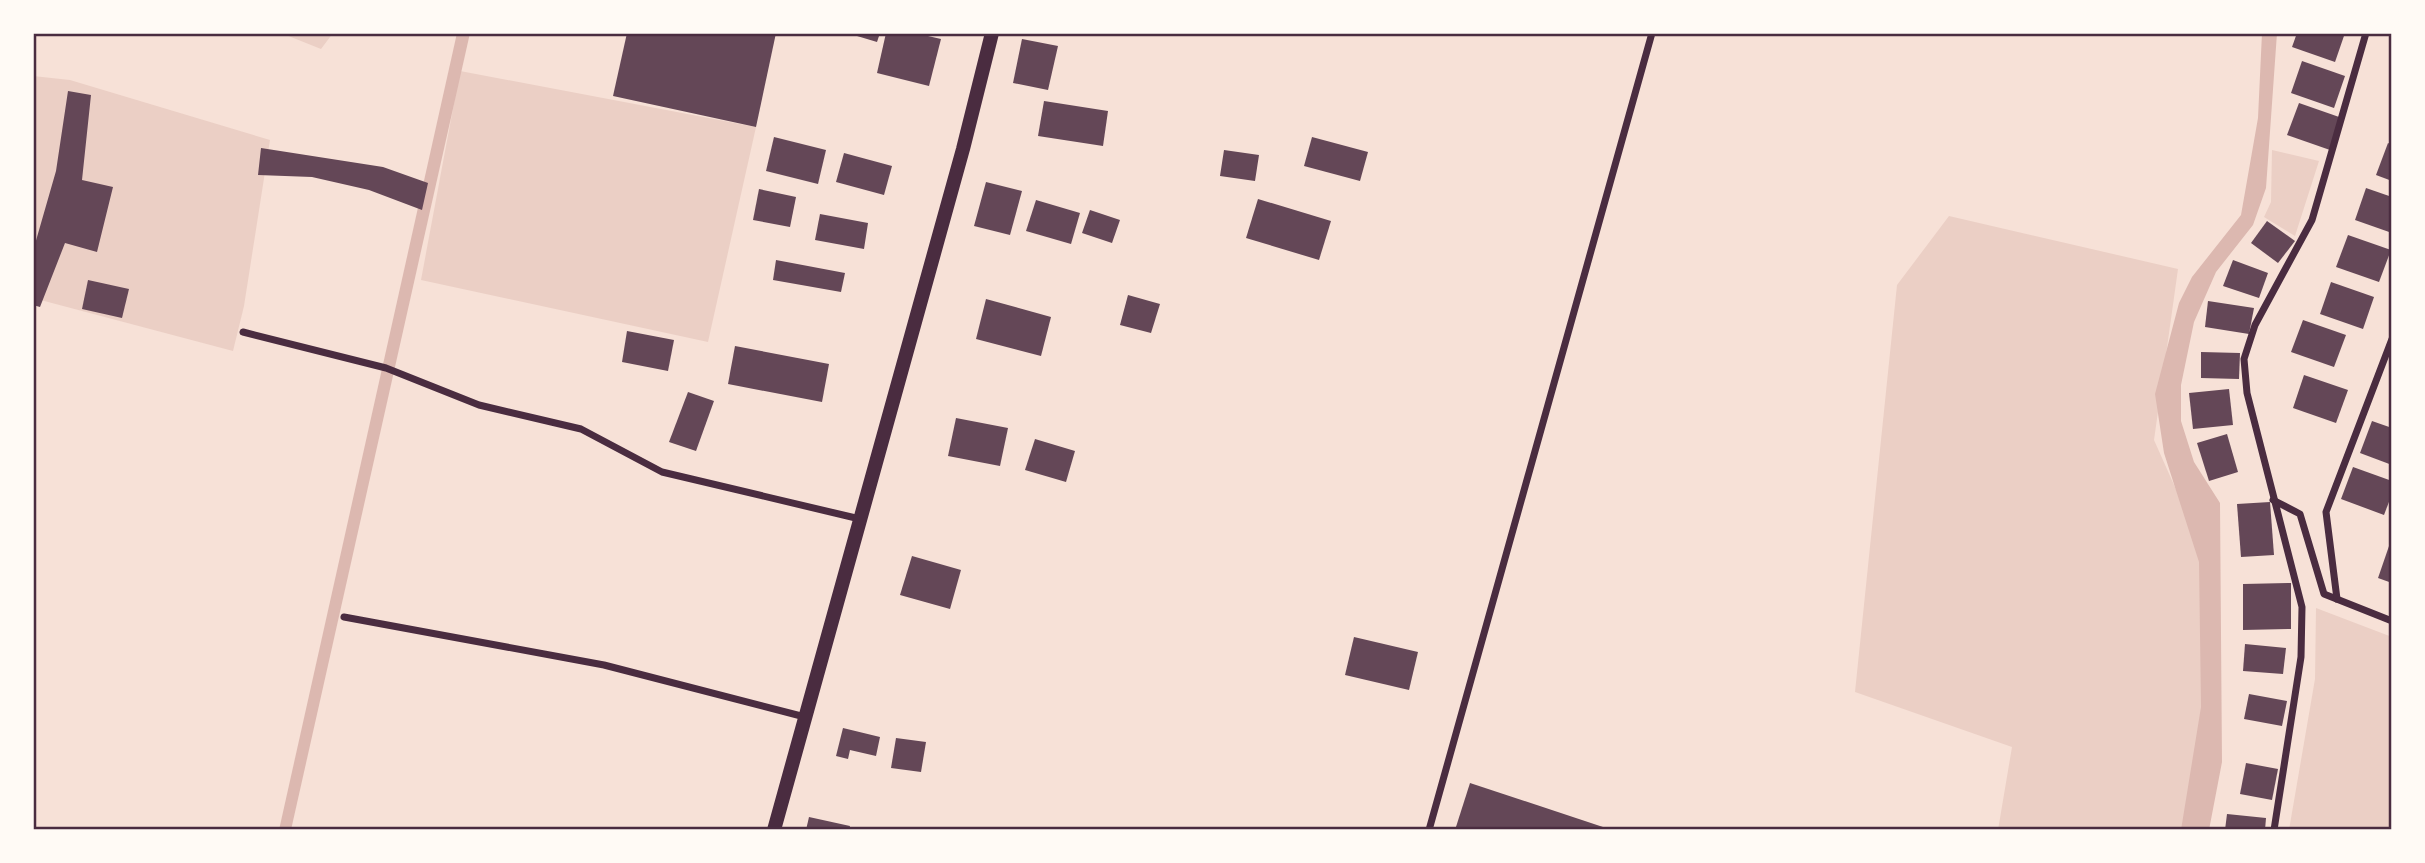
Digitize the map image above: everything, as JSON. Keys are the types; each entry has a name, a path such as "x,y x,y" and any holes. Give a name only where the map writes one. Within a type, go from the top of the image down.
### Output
{"main road":[{"path":"774,830 963,149 992,33"}],"street":[{"path":"1429,830 1652,33"},
{"path":"2274,830 2301,657 2302,607 2247,393 2244,359 2255,325 2312,220 2366,33"},
{"path":"243,332 386,368 479,405 581,429 662,472 860,519"},
{"path":"2337,599 2326,512 2392,339"},
{"path":"2273,500 2300,514 2324,594 2392,621"},
{"path":"344,618 604,665 806,717"}],"shaded area":[{"path":"281,33 333,33 321,49"},
{"path":"457,33 470,33 291,830 279,830"},
{"path":"2262,33 2277,33 2266,188 2253,225 2216,272 2194,322 2181,385 2181,421 2194,462 2220,503 2222,762 2209,830 2181,830 2201,707 2199,562 2164,453 2155,394 2179,303 2192,277 2241,215 2258,118"},
{"path":"460,71 756,127 708,342 421,280"},
{"path":"33,76 70,80 270,140 244,306 233,351 33,298"},
{"path":"2272,150 2319,161 2295,236 2264,217 2271,202"},
{"path":"1949,216 2178,269 2154,440 2216,579 2194,830 1998,830 2012,747 1855,692 1897,285"},
{"path":"2316,608 2392,637 2392,830 2289,830 2315,679"}],"building":[{"path":"627,33 776,33 756,127 613,96"},
{"path":"847,33 880,33 877,42"},
{"path":"886,33 915,33 941,39 929,86 877,73"},
{"path":"2297,33 2345,33 2335,62 2292,47"},
{"path":"1022,39 1058,46 1048,90 1013,83"},
{"path":"2302,61 2345,76 2334,108 2291,93"},
{"path":"68,91 91,95 82,180 113,187 97,252 65,243 40,307 33,305 33,251 56,171"},
{"path":"1044,101 1108,111 1103,146 1038,136"},
{"path":"2299,103 2342,118 2330,150 2287,135"},
{"path":"774,137 826,150 818,184 766,171"},
{"path":"1312,137 1368,152 1360,181 1304,166"},
{"path":"2388,143 2392,145 2392,181 2376,175"},
{"path":"261,148 383,167 428,183 422,210 369,190 312,177 258,175"},
{"path":"1224,150 1259,155 1255,181 1220,176"},
{"path":"844,153 892,166 884,195 836,182"},
{"path":"986,182 1022,191 1010,235 974,226"},
{"path":"2366,188 2392,197 2392,233 2355,220"},
{"path":"759,189 796,197 790,227 753,220"},
{"path":"1258,199 1331,221 1319,260 1246,238"},
{"path":"1036,200 1080,213 1071,244 1026,231"},
{"path":"1090,210 1120,220 1112,243 1082,233"},
{"path":"820,214 868,223 864,249 815,240"},
{"path":"2267,221 2295,241 2278,263 2251,243"},
{"path":"2348,235 2391,250 2379,282 2336,267"},
{"path":"776,260 845,273 841,292 773,280"},
{"path":"2233,260 2268,273 2259,298 2223,286"},
{"path":"88,280 129,289 122,318 82,309"},
{"path":"2331,282 2374,297 2363,329 2320,314"},
{"path":"1128,295 1160,304 1151,333 1120,325"},
{"path":"986,299 1051,317 1041,356 976,339"},
{"path":"2208,301 2254,308 2249,334 2205,327"},
{"path":"2303,320 2346,335 2334,367 2291,352"},
{"path":"627,331 674,340 668,371 622,362"},
{"path":"735,346 829,364 822,402 728,384"},
{"path":"2201,352 2240,353 2239,379 2201,378"},
{"path":"2304,375 2348,390 2336,423 2293,408"},
{"path":"2229,389 2233,425 2193,429 2189,393"},
{"path":"688,392 714,401 696,451 669,442"},
{"path":"956,418 1008,428 1000,466 948,456"},
{"path":"2372,421 2392,428 2392,465 2360,453"},
{"path":"2227,434 2238,472 2209,481 2197,443"},
{"path":"1035,439 1075,451 1066,482 1025,470"},
{"path":"2353,467 2392,481 2392,494 2384,515 2341,499"},
{"path":"2270,502 2274,555 2241,557 2237,504"},
{"path":"2389,546 2392,547 2392,583 2378,578"},
{"path":"912,556 961,570 950,609 900,595"},
{"path":"2291,583 2291,629 2243,630 2243,584"},
{"path":"1354,637 1418,652 1409,690 1345,675"},
{"path":"2245,644 2286,648 2283,674 2243,671"},
{"path":"2249,694 2287,701 2282,726 2244,719"},
{"path":"843,728 880,737 876,756 850,750 848,759 836,756"},
{"path":"896,738 926,742 921,772 891,768"},
{"path":"2246,763 2278,769 2272,800 2240,794"},
{"path":"1470,783 1609,829 1609,830 1455,830"},
{"path":"2227,814 2266,818 2265,830 2225,830"},
{"path":"809,817 850,826 849,830 806,830"}]}
